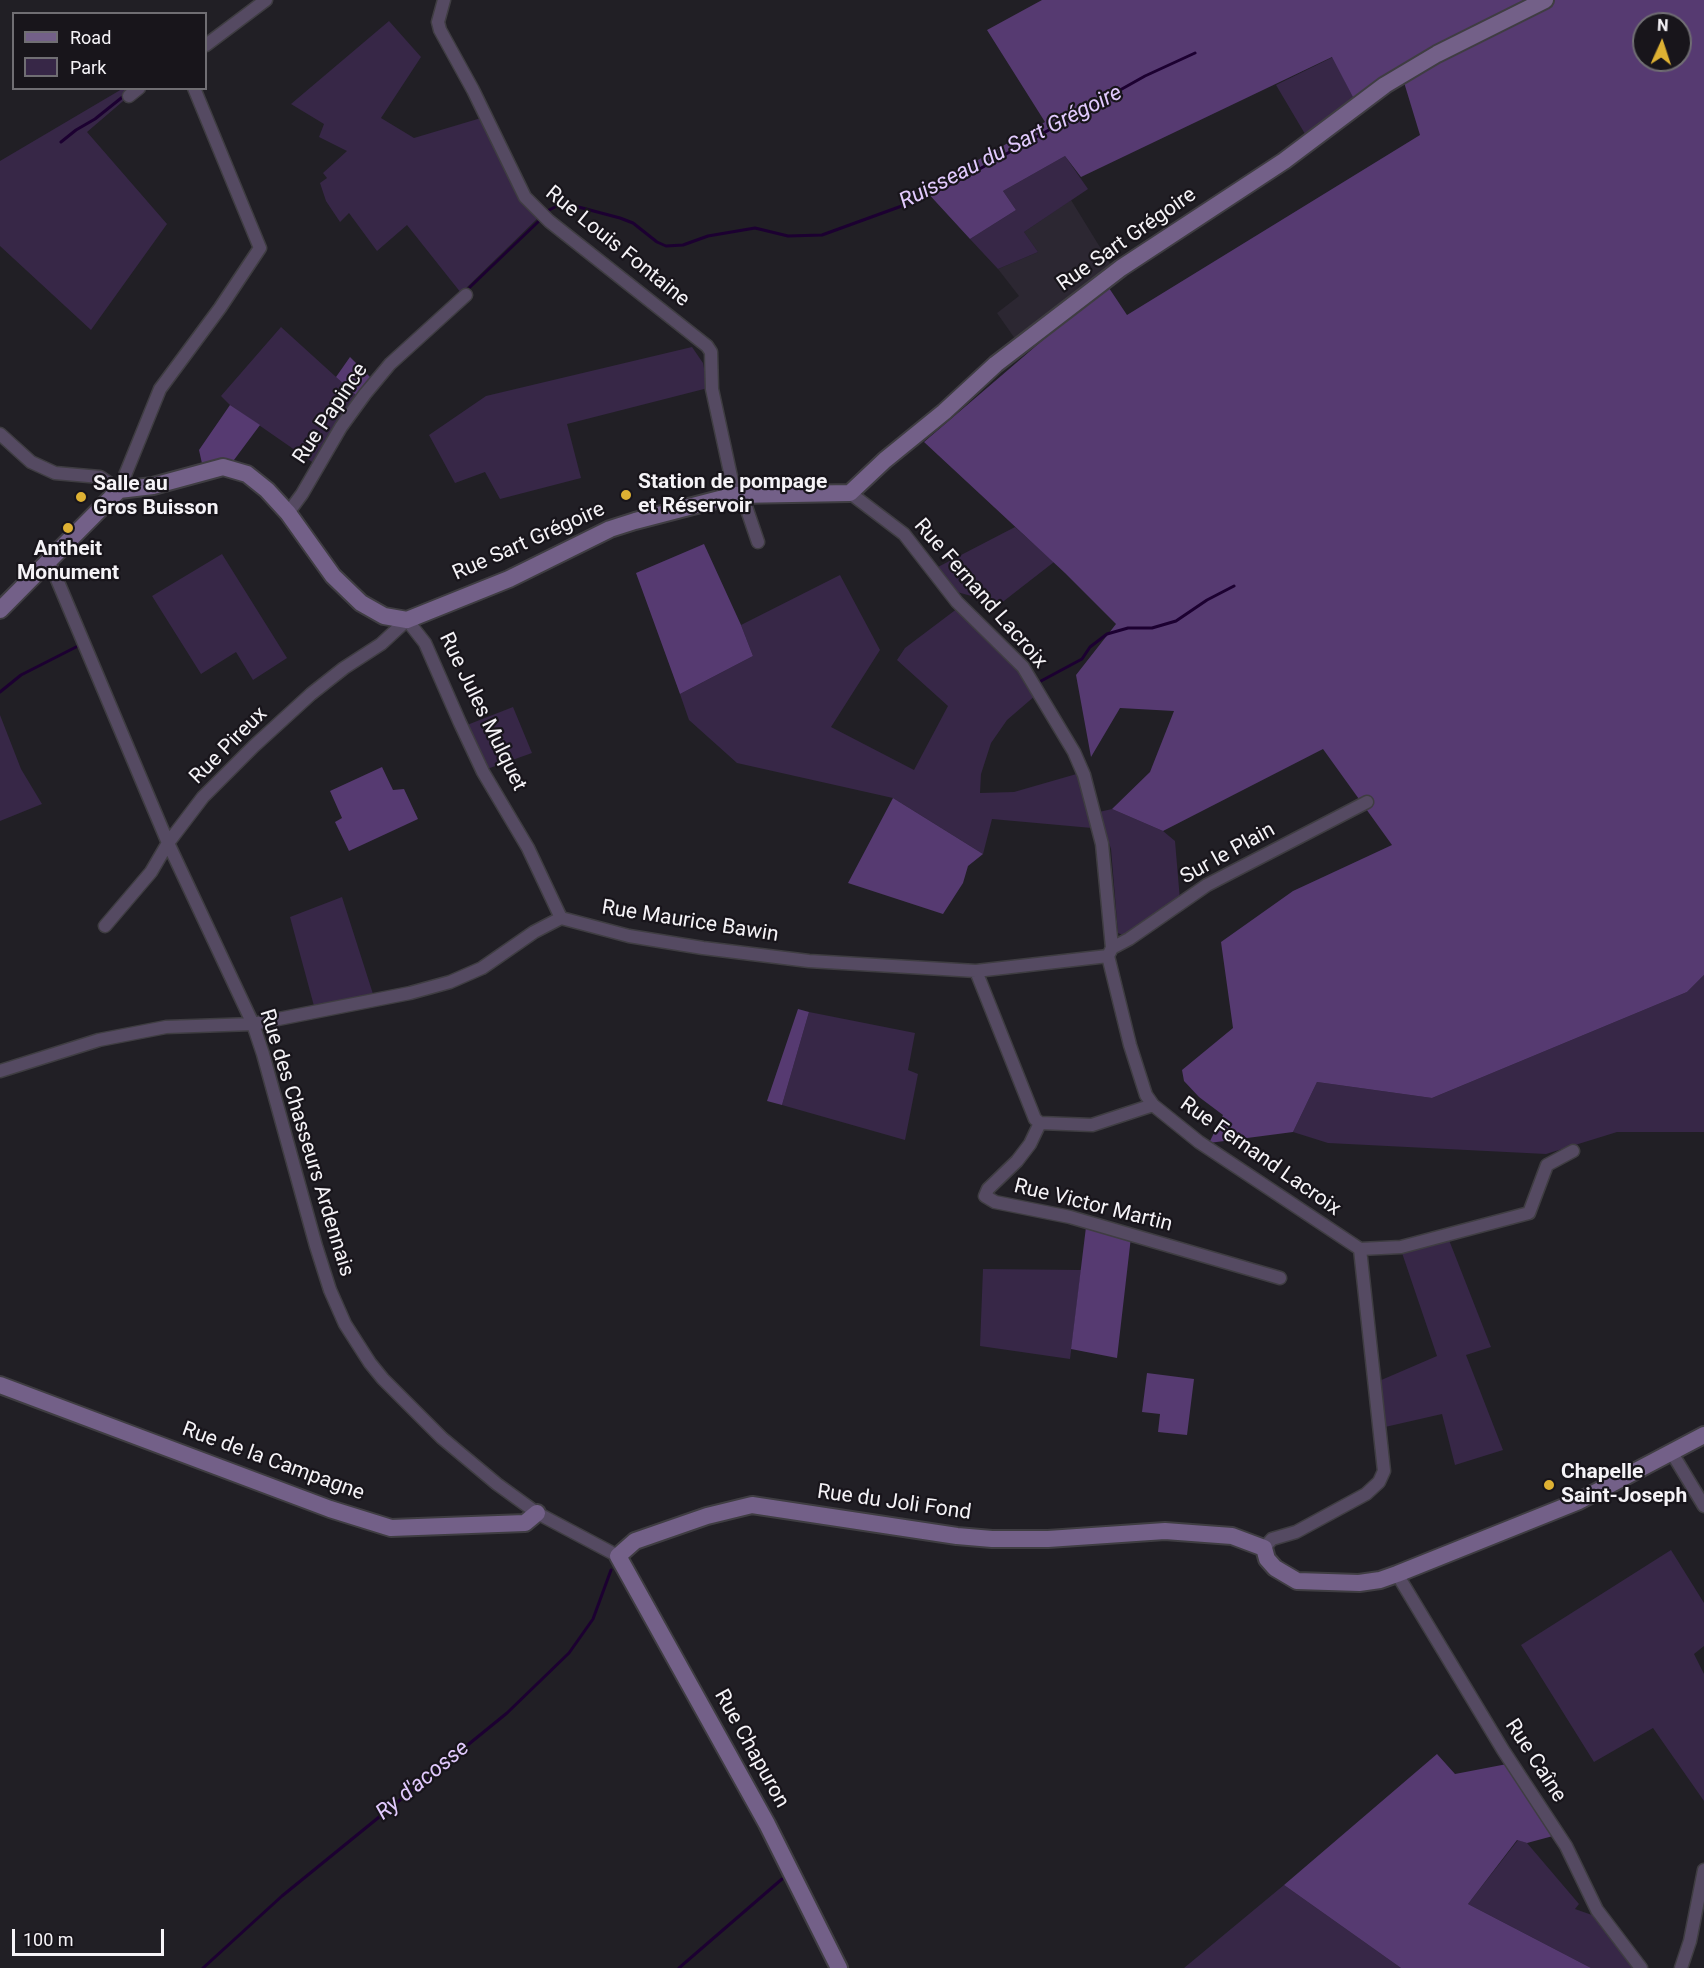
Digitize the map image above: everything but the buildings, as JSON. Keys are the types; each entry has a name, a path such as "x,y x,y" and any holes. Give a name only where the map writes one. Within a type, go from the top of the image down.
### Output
{"street":[{"path":"207,44 266,0"},
{"name":"Rue Louis Fontaine","path":"444,0 438,22 440,30 473,90 525,196 549,221 707,346 711,352 712,389 738,495"},
{"name":"Rue Sart Grégoire","path":"407,620 509,579 610,529 635,521 738,495 850,493 996,364 1121,268 1284,161 1384,85 1437,54 1545,0"},
{"path":"0,610 119,490 160,389 220,308 260,248 195,90"},
{"name":"Rue Papince","path":"288,513 341,427 365,394 390,364 466,295"},
{"path":"0,434 31,462 56,472 100,477 119,490 153,486 223,468 247,474 267,490 288,513 333,576 361,603 384,616 407,620"},
{"name":"Rue Fernand Lacroix","path":"850,493 904,534 957,602 1023,667 1074,752 1084,775 1102,844 1110,952 1130,1045 1146,1095 1153,1105 1199,1142 1360,1249"},
{"path":"738,495 758,542"},
{"name":"Rue des Chasseurs Ardennais","path":"47,561 53,570 168,843 253,1024 316,1246 330,1290 345,1324 370,1363 397,1395 442,1438 497,1484 537,1513"},
{"name":"Rue Pireux","path":"105,926 151,872 168,843 203,797 262,738 311,694 344,668 381,645 407,620"},
{"name":"Rue Jules Mulquet","path":"407,620 425,643 483,772 528,848 561,918"},
{"name":"Sur le Plain","path":"1110,952 1207,885 1367,802"},
{"path":"0,1071 110,1038 166,1027 253,1024 410,993 450,982 482,969 534,932 561,918"},
{"name":"Rue Maurice Bawin","path":"561,918 629,936 809,961 976,971 1110,952"},
{"path":"976,971 1029,1106 1035,1119 1040,1123 1092,1125 1153,1105"},
{"name":"Rue Victor Martin","path":"1040,1123 1023,1152 988,1189 985,1196 995,1202 1070,1217 1280,1278"},
{"path":"1573,1151 1547,1165 1529,1213 1401,1247 1360,1249 1384,1471 1379,1482 1366,1494 1296,1532 1272,1539 1264,1548 1267,1559 1275,1568 1297,1581 1359,1583 1380,1580 1579,1501 1704,1435"},
{"name":"Rue de la Campagne","path":"0,1385 330,1509 391,1528 525,1523 537,1513"},
{"path":"1672,1453 1704,1506"},
{"name":"Rue du Joli Fond","path":"618,1556 635,1541 708,1516 752,1505 981,1538 1048,1539 1165,1531 1232,1536 1264,1548"},
{"path":"537,1513 618,1556"},
{"name":"Rue Chapuron","path":"618,1556 767,1824 839,1968"},
{"name":"Rue Caîne","path":"1396,1574 1503,1750 1566,1846 1597,1910 1641,1968"},
{"path":"1681,1968 1690,1941 1704,1870"}],"shaded area":[{"path":"1042,0 1704,0 1704,975 1687,992 1432,1098 1317,1082 1293,1132 1209,1143 1223,1115 1199,1097 1184,1081 1182,1070 1233,1028 1221,942 1293,891 1392,845 1323,749 1163,831 1112,809 1150,772 1174,711 1120,708 1091,757 1076,675 1116,624 1065,573 924,442 1107,285 1127,315 1420,135 1403,79 1355,101 1332,57 1081,177 1065,156 1003,191 1016,210 970,239 925,190 1045,122 987,30"},
{"path":"1071,200 1114,270 1018,343 997,313 1019,296 998,269 1038,252 1024,232"},
{"path":"350,357 372,379 357,396 336,377"},
{"path":"230,405 260,425 231,464 203,468 199,450"},
{"path":"704,544 753,656 680,694 636,573"},
{"path":"382,767 393,790 404,789 418,819 349,851 335,822 342,818 330,791"},
{"path":"893,798 983,854 968,866 963,883 943,914 848,883"},
{"path":"798,1009 809,1012 782,1105 767,1101"},
{"path":"1086,1227 1131,1237 1117,1358 1071,1349"},
{"path":"1147,1373 1194,1379 1187,1435 1158,1432 1160,1414 1142,1412"},
{"path":"1437,1754 1455,1774 1507,1764 1553,1836 1527,1843 1517,1840 1468,1904 1591,1968 1401,1968 1284,1885"}],"green space":[{"path":"389,21 421,57 381,118 414,138 481,118 539,217 461,293 407,225 377,251 349,213 340,222 326,201 320,183 327,178 323,173 347,151 319,137 324,124 291,104"},
{"path":"1333,57 1355,101 1308,139 1276,85"},
{"path":"120,90 133,90 87,132 167,224 91,330 0,246 0,161"},
{"path":"1065,156 1088,189 1024,232 1038,252 998,269 970,239 1016,210 1003,191"},
{"path":"281,327 357,396 315,464 230,405 221,396"},
{"path":"692,347 703,363 708,388 567,424 581,478 500,499 485,472 455,483 429,435 486,396"},
{"path":"1015,527 1054,562 1000,604 957,592 936,568"},
{"path":"222,554 287,658 253,680 236,652 201,674 152,596"},
{"path":"840,575 880,650 831,727 914,770 948,706 897,660 905,648 958,608 1007,656 1036,695 1007,720 991,743 981,774 980,793 1014,792 1080,773 1092,828 992,819 983,854 893,798 737,763 689,720 680,694 753,656 741,625"},
{"path":"513,707 532,753 487,769 467,725"},
{"path":"0,715 21,769 42,804 0,821"},
{"path":"1112,809 1163,831 1175,841 1180,900 1127,937 1118,933 1111,849 1099,812"},
{"path":"342,897 373,994 314,1006 290,917"},
{"path":"1704,975 1704,1132 1617,1132 1546,1154 1328,1143 1293,1132 1317,1082 1432,1098 1687,992"},
{"path":"809,1012 915,1033 908,1070 918,1074 905,1140 782,1105"},
{"path":"1449,1240 1491,1347 1466,1355 1503,1450 1455,1465 1442,1414 1385,1427 1379,1381 1437,1356 1401,1250 1407,1252"},
{"path":"983,1269 1081,1270 1070,1359 980,1346"},
{"path":"1671,1550 1704,1603 1704,1646 1694,1654 1704,1674 1704,1801 1653,1728 1594,1762 1521,1645"},
{"path":"1518,1840 1527,1843 1579,1904 1575,1909 1592,1915 1633,1968 1591,1968 1468,1904"},
{"path":"1284,1885 1401,1968 1184,1968"}],"waterway":[{"name":"Ruisseau du Sart Grégoire","path":"547,211 559,205 571,205 620,218 633,223 657,242 666,246 683,245 708,236 755,228 788,236 822,235 921,199 967,176 1145,76 1195,53"},
{"path":"61,142 125,95"},
{"name":"Ruisseau du Sart Grégoire","path":"470,287 540,220"},
{"path":"1041,681 1082,659 1090,647 1107,634 1128,628 1152,628 1176,621 1207,600 1234,586"},
{"name":"Ruisseau du Sart Grégoire","path":"0,692 21,675 78,646"},
{"name":"Ry d'acosse","path":"203,1968 282,1896 507,1713 569,1653 593,1619 611,1570"},
{"path":"679,1968 782,1879"}],"place":[{"name":"Station de pompage et Réservoir","path":"626,495"},
{"name":"Salle au Gros Buisson","path":"81,497"},
{"name":"Antheit Monument","path":"68,528"},
{"name":"Chapelle Saint-Joseph","path":"1549,1485"}]}
